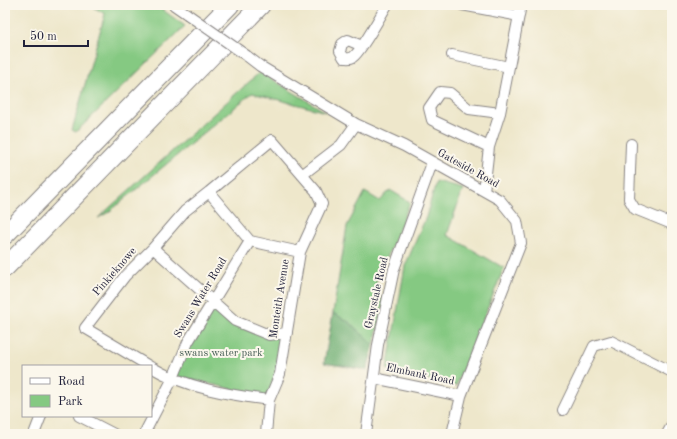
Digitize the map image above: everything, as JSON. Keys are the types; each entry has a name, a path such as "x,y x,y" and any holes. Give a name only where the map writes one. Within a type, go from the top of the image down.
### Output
{"highway":[{"path":"5,235 230,5"},
{"path":"5,268 261,5"}],"street":[{"name":"Gateside Road","path":"174,5 260,66 356,124 404,146 500,200 517,221 521,243 461,396 452,434"},
{"path":"362,46 387,5"},
{"path":"462,5 519,16"},
{"path":"484,192 489,147 500,113 521,5"},
{"path":"452,55 509,67"},
{"path":"489,147 432,120 429,108 440,92 450,93 469,109 500,113"},
{"path":"153,248 185,212 272,140 302,175 342,145 356,124"},
{"path":"631,144 629,199 635,209 672,224"},
{"name":"Graystale Road","path":"366,434 378,345 394,269 432,163"},
{"name":"Monteith Avenue","path":"266,434 269,400 280,374 300,252 322,204 316,191 302,175"},
{"path":"209,192 250,241 300,252"},
{"name":"Swans Water Road","path":"144,434 173,378 188,342 250,241"},
{"name":"Pinkieknowe","path":"147,365 86,328 125,276 153,248 235,321 269,334 287,333"},
{"path":"563,410 594,346 611,341 672,372"},
{"name":"Pinkieknowe","path":"152,368 164,375 206,389 269,400"},
{"name":"Elmbank Road","path":"374,378 461,396"},
{"path":"34,434 41,417"},
{"path":"81,417 114,434"},
{"path":"668,434 672,425"}],"green space":[{"path":"90,5 156,5 185,26 76,132 72,130 105,14"},
{"path":"260,72 326,112 252,93 109,212 98,218"},
{"path":"436,182 463,189 447,235 504,268 456,386 387,369 405,266 426,217"},
{"path":"390,190 410,202 393,245 376,280 383,305 374,345 333,313 347,226 365,192 380,201"},
{"name":"swans water park","path":"213,306 233,323 284,337 278,369 267,397 176,376 192,339"},
{"path":"333,313 349,322 374,345 367,370 324,363"}]}
